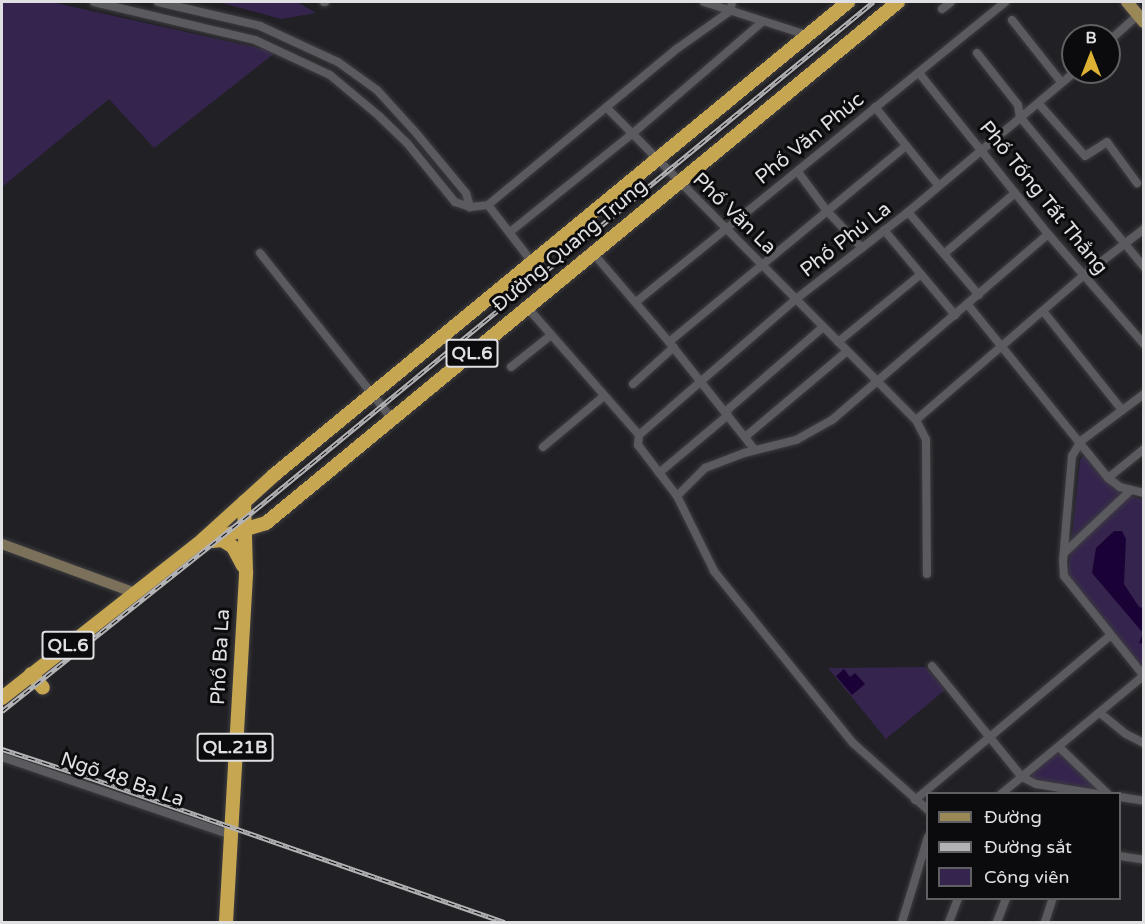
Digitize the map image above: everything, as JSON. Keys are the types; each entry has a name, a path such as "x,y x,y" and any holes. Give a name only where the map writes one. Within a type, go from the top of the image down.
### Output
{"highway":[{"name":"Đường Quang Trung","path":"2,698 135,593 160,582 244,502 371,394 848,2"},
{"name":"Đường Quang Trung","path":"198,544 266,523 898,2"},
{"name":"Phố Ba La","path":"226,922 246,572 244,502"},
{"path":"246,572 250,547 266,523"},
{"path":"198,544 222,540 238,554 246,572"},
{"path":"31,674 42,688"}],"main road":[{"path":"1127,2 1141,18"}],"street":[{"path":"94,2 255,40 330,75 372,109 406,143 455,202 470,207 488,206 608,109 678,48 730,11 732,2"},
{"path":"158,2 260,27 338,62 377,90 453,176 466,193 470,207"},
{"path":"709,2 762,22 807,35"},
{"path":"942,9 951,2"},
{"name":"Phố Văn Phúc","path":"636,302 1005,2"},
{"path":"1121,32 1141,18"},
{"path":"1012,20 1061,82"},
{"path":"510,232 632,134 762,22"},
{"path":"977,53 1018,105 1020,117 1143,267"},
{"name":"Phố Tống Tất Thắng","path":"918,73 981,148 1048,234 1143,344"},
{"name":"Phố Phú La","path":"639,435 796,299 908,212 981,148 1039,104 1061,84"},
{"path":"1039,104 1086,156 1107,142 1137,183"},
{"path":"875,107 938,185"},
{"name":"Phố Văn La","path":"608,109 916,420 926,440 927,574"},
{"path":"633,384 672,344 761,264 905,147"},
{"path":"798,172 827,211 862,248"},
{"path":"945,253 1014,193"},
{"path":"488,206 532,262"},
{"path":"908,212 979,295"},
{"path":"916,420 1084,275 1143,229"},
{"path":"885,230 955,315"},
{"path":"677,496 705,468 755,450 796,440 832,420 1048,234"},
{"path":"260,253 392,419"},
{"path":"593,253 672,344 755,450"},
{"path":"838,342 921,274"},
{"path":"968,304 1081,441 1108,478 1131,491 1143,493"},
{"path":"527,307 639,435 638,444 677,496 714,571 853,743 926,809"},
{"path":"1043,311 1122,410"},
{"path":"659,474 823,327"},
{"path":"511,367 550,336"},
{"path":"745,437 847,351"},
{"path":"1003,792 1143,676 1064,576 1064,553 1072,456 1081,441 1143,394"},
{"path":"543,447 604,396"},
{"path":"1108,478 1143,449"},
{"path":"1064,553 1131,491"},
{"path":"2,544 135,593"},
{"path":"915,800 1111,635"},
{"path":"932,666 1022,777 1036,784 1085,792"},
{"path":"1100,713 1126,734 1143,743"},
{"path":"1059,747 1106,792"},
{"name":"Ngõ 48 Ba La","path":"2,757 231,835"},
{"path":"1121,797 1143,801"},
{"path":"902,922 926,840"},
{"path":"1121,856 1143,860"},
{"path":"949,922 957,900"},
{"path":"997,922 1005,900"},
{"path":"1045,922 1052,900"}],"green space":[{"path":"2,2 51,2 276,52 154,148 109,99 2,187"},
{"path":"219,2 297,2 316,13 281,19"},
{"path":"1085,454 1108,480 1133,497 1143,500 1143,669 1068,575 1080,460"},
{"path":"926,667 945,690 886,739 828,668"},
{"path":"1058,751 1099,789 1038,780 1030,776"}],"shaded area":[{"path":"1114,531 1122,531 1126,539 1124,584 1139,607 1143,608 1143,633 1092,573 1096,548"},
{"path":"844,669 850,677 855,673 865,684 852,695 836,676"}],"railway":[{"path":"2,711 256,509 873,2"},
{"path":"2,749 505,922"}]}
